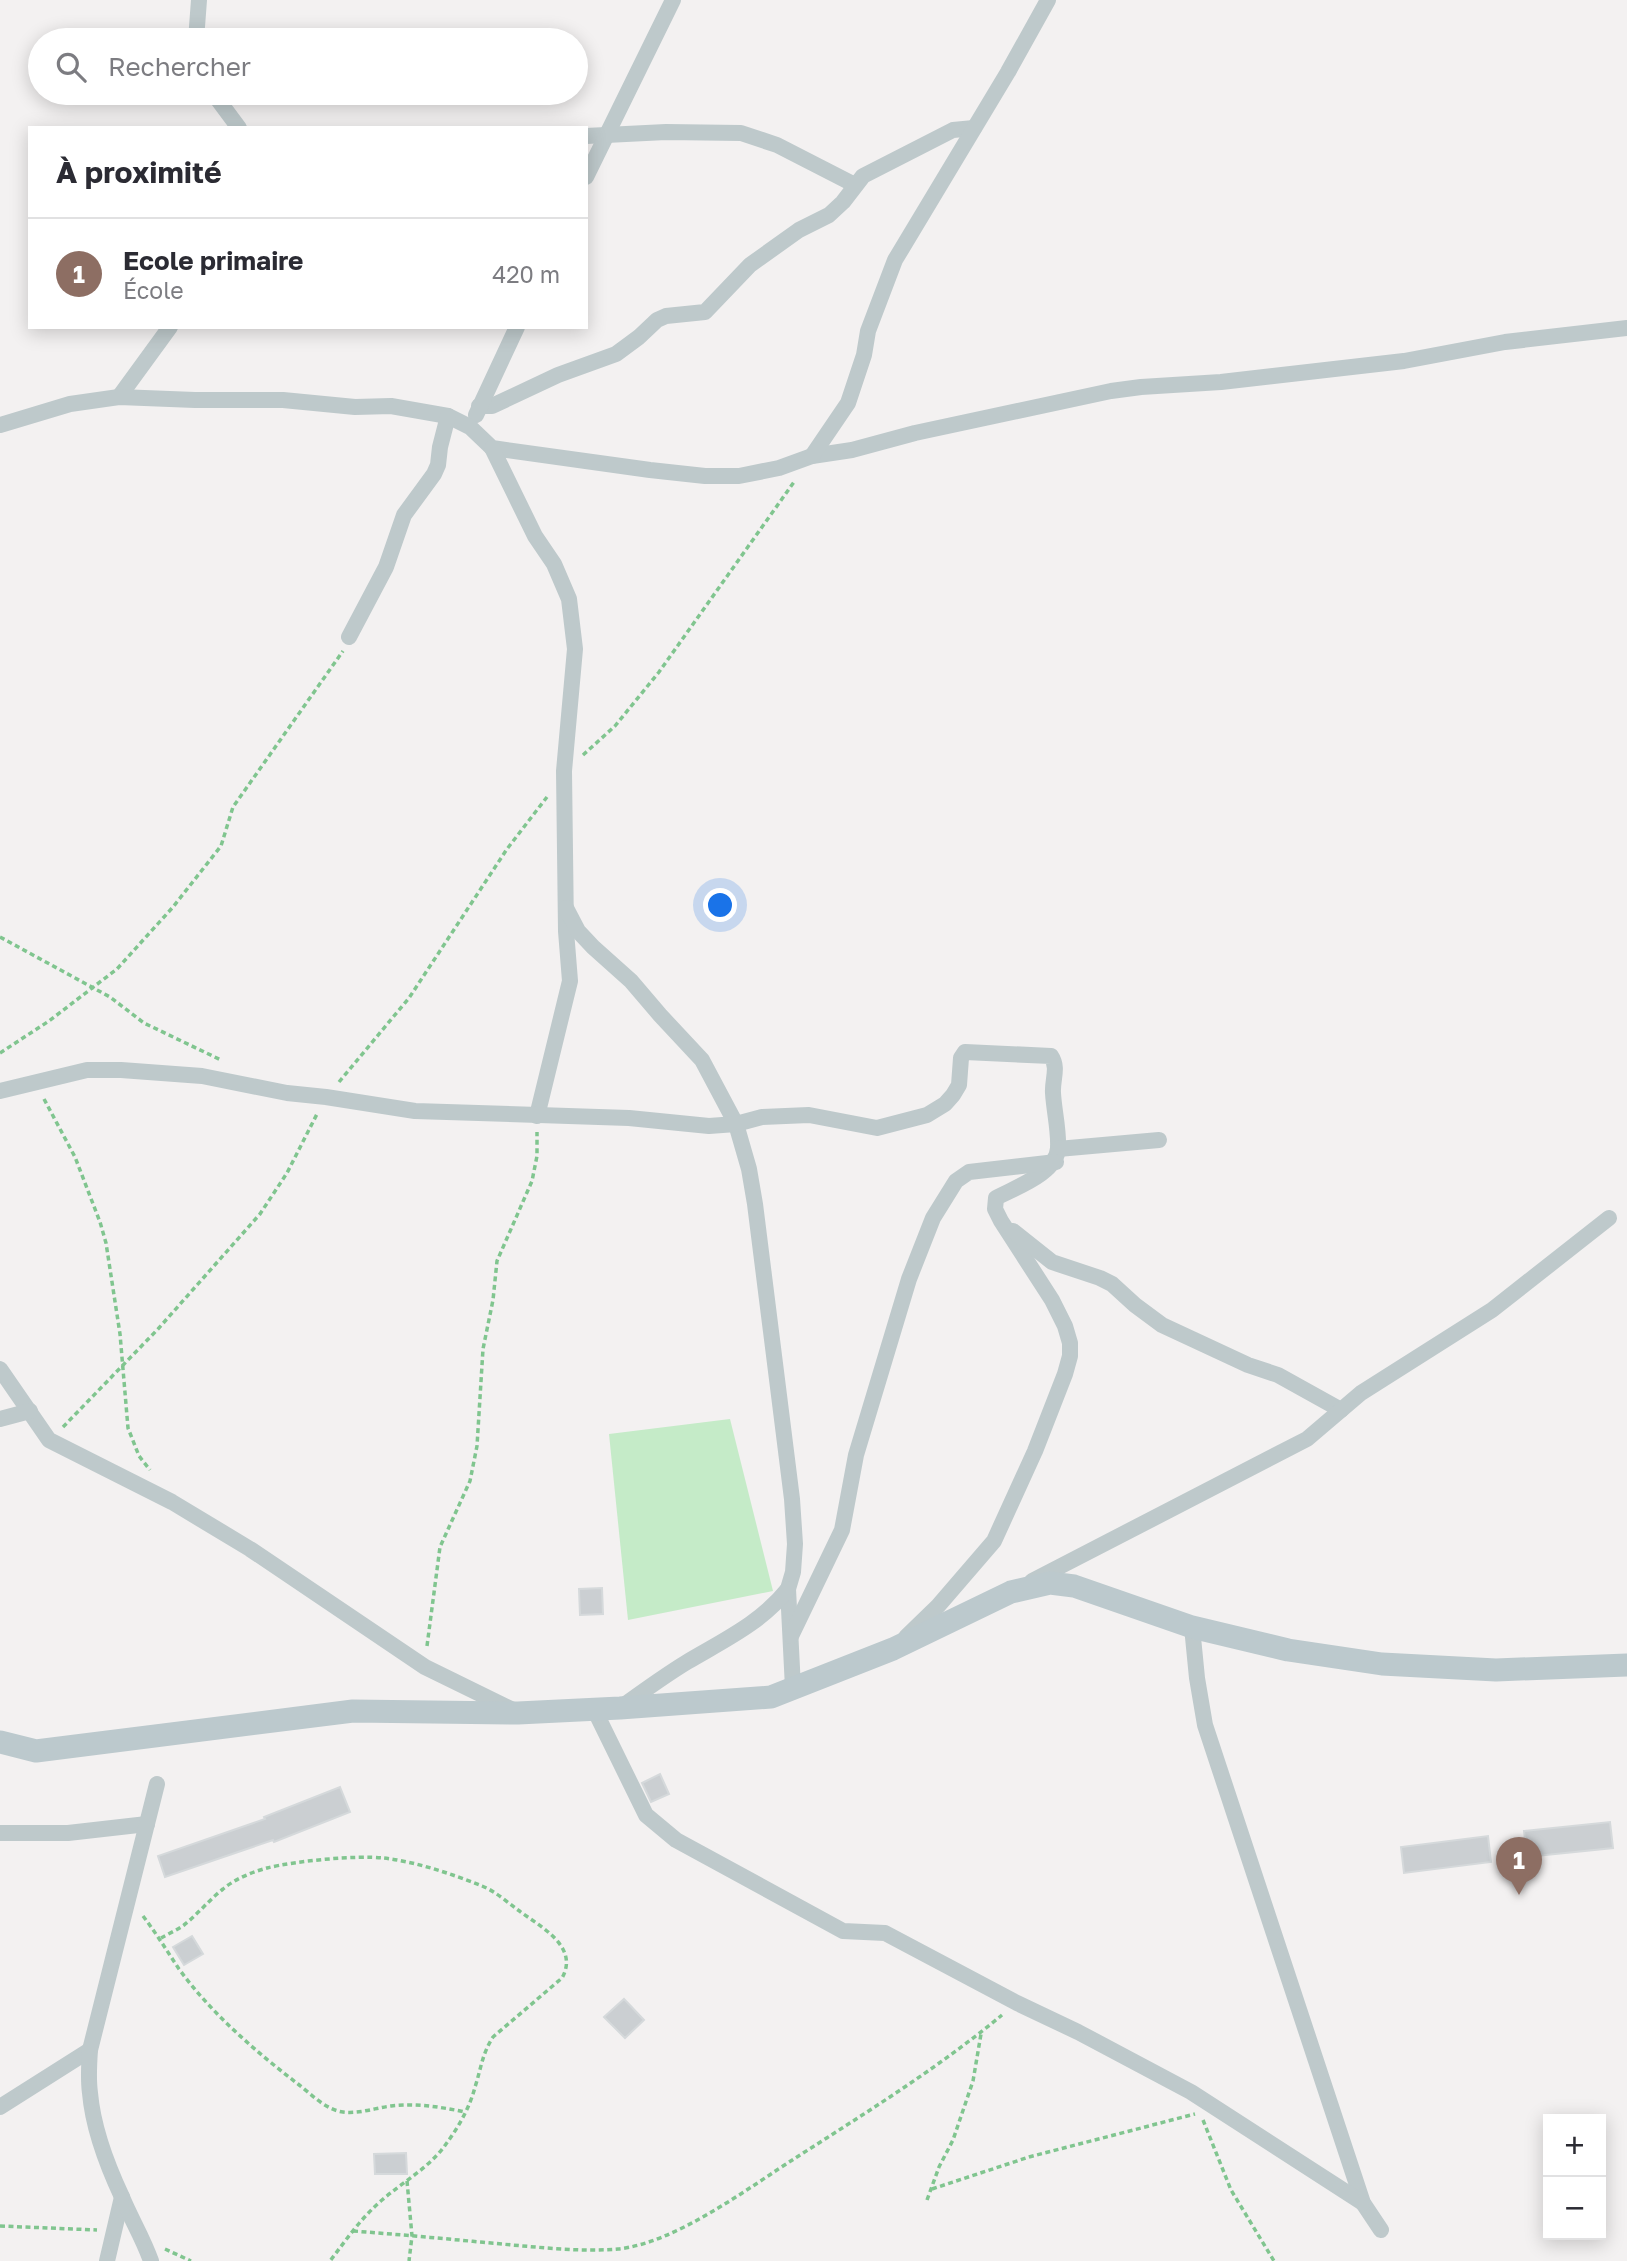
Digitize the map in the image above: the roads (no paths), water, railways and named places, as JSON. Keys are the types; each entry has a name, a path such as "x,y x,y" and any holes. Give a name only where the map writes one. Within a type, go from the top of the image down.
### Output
{"street":[{"path":"196,28 199,0"},
{"path":"588,173 673,0"},
{"path":"812,456 848,403 864,355 868,331 895,260 1048,0"},
{"path":"222,105 238,126"},
{"path":"480,406 492,406 558,375 616,354 657,320 666,316 705,312 750,265 792,235 829,215 863,176 953,130 974,128"},
{"path":"588,136 666,132 741,133 777,145 855,185"},
{"path":"492,448 705,476 739,476 779,468 812,456 852,450 915,433 1111,391 1221,382 1404,361 1505,342 1627,328"},
{"path":"120,397 169,329"},
{"path":"470,427 516,329"},
{"path":"0,425 70,404 120,397 284,400 355,407 391,406 449,416 470,427 492,448 535,536 554,564 569,599 575,649 564,771 570,981 537,1116"},
{"path":"349,637 389,559 404,515 434,474 449,416"},
{"path":"566,908 585,939 631,981 702,1060 736,1124 755,1204 792,1499 793,1572 788,1589 793,1688"},
{"path":"0,1091 88,1070 121,1070 202,1076 287,1093 415,1111 629,1118 709,1126 736,1124 762,1117 808,1115 877,1128 927,1115 953,1095 958,1085 961,1058 965,1052 1051,1056 1056,1069 1052,1091 1057,1155 1047,1170 996,1198 995,1209 1052,1300 1065,1326 1070,1343 1070,1356 1035,1451 994,1541 938,1606 893,1649"},
{"path":"790,1638 842,1530 856,1455 909,1279 933,1218 956,1181 969,1172 1057,1155 1159,1140"},
{"path":"0,1742 36,1751 353,1711 518,1713 620,1709 771,1696 893,1649 1011,1592 1307,1439 1361,1393 1492,1310 1609,1218"},
{"path":"1001,1221 1052,1262 1112,1284 1135,1306 1162,1325 1278,1376 1341,1410"},
{"path":"0,1369 49,1440 172,1502 250,1549 425,1667 518,1713"},
{"path":"0,1419 30,1411"},
{"path":"1011,1592 1050,1583 1074,1586 1192,1627 1288,1650 1382,1664 1496,1670 1627,1665"},
{"path":"620,1709 666,1675 753,1623 775,1605 788,1589"},
{"path":"1192,1627 1205,1725 1363,2203 1381,2230"},
{"path":"594,1709 646,1815 676,1840 843,1931 885,1933 1078,2032 1191,2092 1363,2203"},
{"path":"151,2261 144,2240 122,2197 95,2123 89,2092 90,2050 157,1784"},
{"path":"0,1833 68,1832 147,1824"},
{"path":"0,2107 90,2050"},
{"path":"107,2261 122,2197"}],"place":[{"name":"Ecole primaire","path":"1519,1895"}]}
